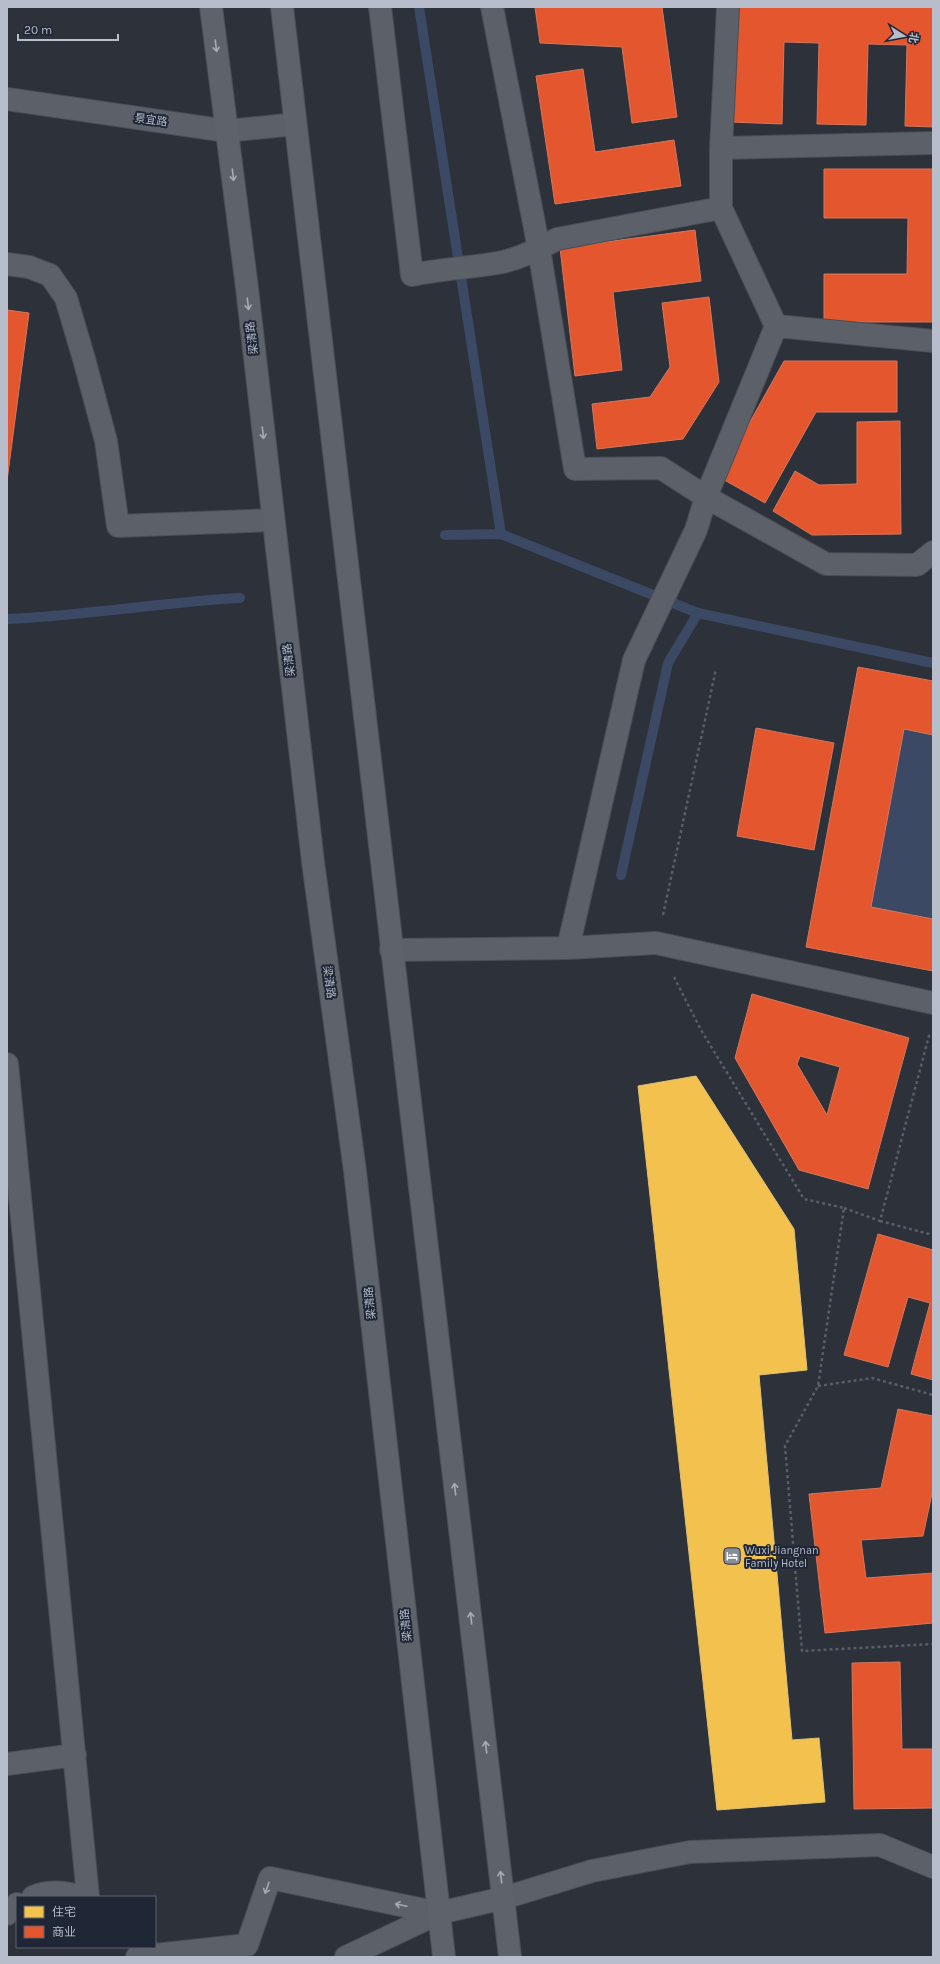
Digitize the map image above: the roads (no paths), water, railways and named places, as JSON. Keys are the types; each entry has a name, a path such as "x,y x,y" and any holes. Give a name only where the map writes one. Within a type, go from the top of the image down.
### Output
{"main road":[{"name":"梁清路","path":"211,7 313,862 355,1171 444,1957"},
{"path":"282,7 391,950 510,1957"},
{"path":"439,1913 504,1898"}],"street":[{"path":"380,7 412,275 439,270 498,263 539,249 557,239 721,208"},
{"path":"492,7 539,249 575,469 661,468 706,497 826,564 917,565 933,552"},
{"path":"568,948 634,660 696,530 706,497 776,326 721,208 721,148 728,7"},
{"name":"景宜路","path":"7,99 227,131 295,124"},
{"path":"721,148 933,143"},
{"path":"7,264 29,267 50,275 66,298 106,441 118,526 273,520"},
{"path":"776,326 933,341"},
{"path":"391,950 568,948 656,944 933,1003"},
{"path":"7,1064 88,1896"},
{"path":"7,1764 75,1755"},
{"path":"504,1898 592,1871 690,1852 880,1845 933,1867"},
{"path":"137,1957 251,1951 270,1878 439,1913"},
{"path":"35,1896 40,1894 64,1892 78,1896"},
{"path":"7,1914 16,1905"},
{"path":"346,1957 439,1913"}],"water":[{"path":"904,729 933,735 933,919 871,907"}],"waterway":[{"path":"419,7 501,534 698,613 933,663"},
{"path":"445,535 501,534"},
{"path":"7,619 65,615 240,598"},
{"path":"621,875 668,663 698,613"}],"place":[{"name":"Wuxi Jiangnan Family Hotel","path":"732,1556"}]}
